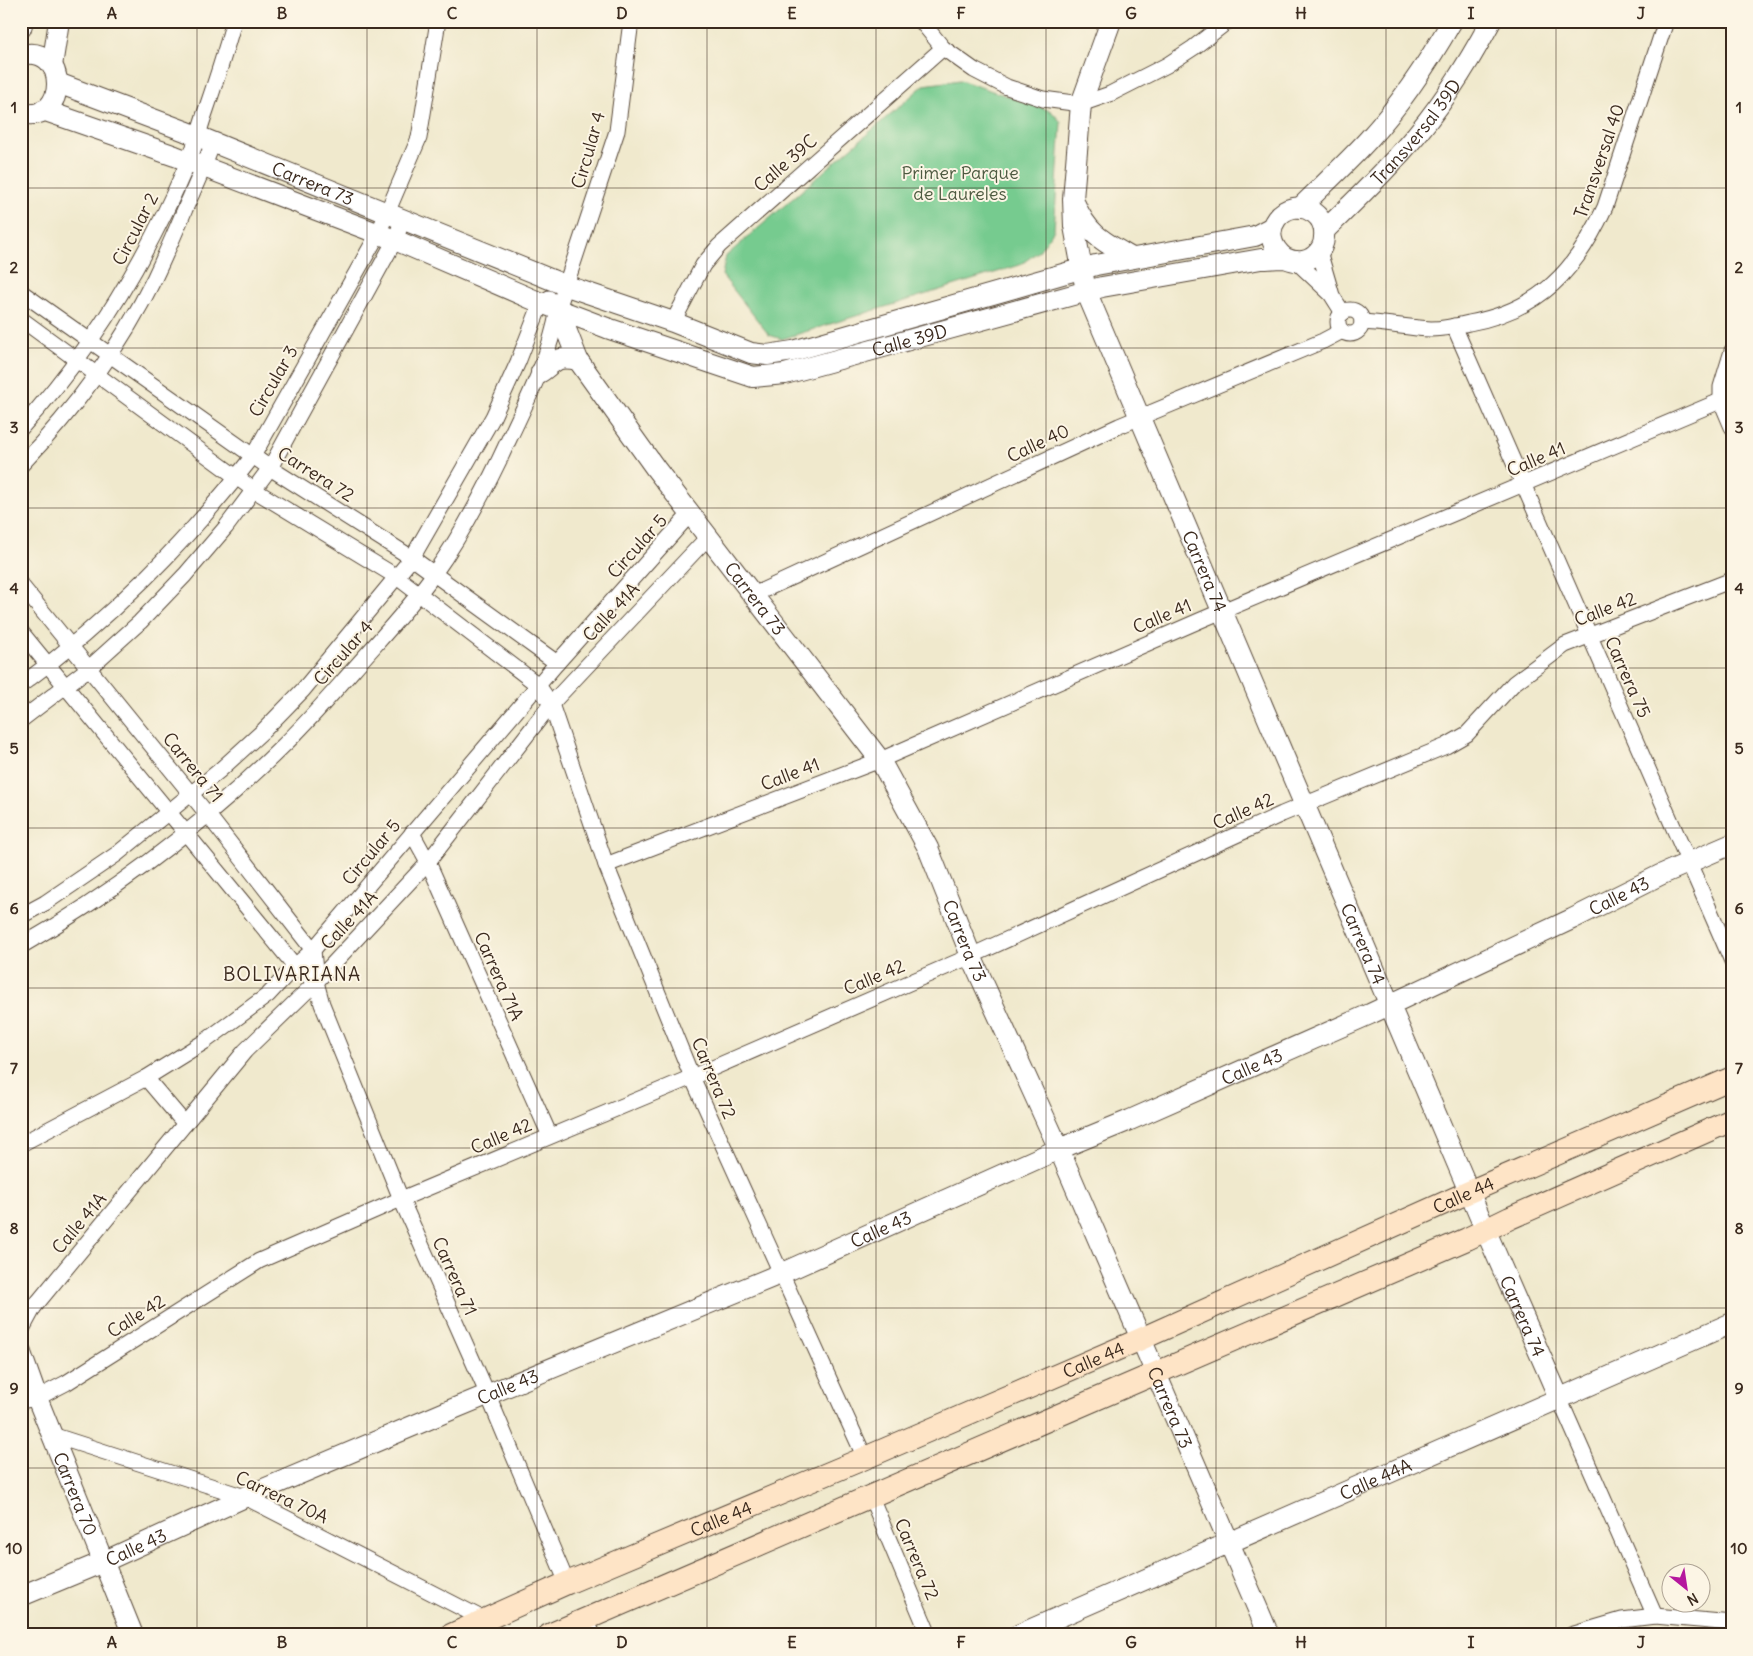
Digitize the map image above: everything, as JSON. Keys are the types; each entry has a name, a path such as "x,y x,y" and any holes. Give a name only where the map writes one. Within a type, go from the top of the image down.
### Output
{"main road":[{"name":"Calle 44","path":"451,1635 566,1583 1141,1340 1469,1192 1732,1078"},
{"name":"Calle 44","path":"549,1635 590,1627 871,1497 1467,1239 1485,1229 1732,1120"}],"street":[{"path":"21,28 23,21"},
{"path":"28,115 55,99 59,21"},
{"name":"Circular 2","path":"21,465 43,443 97,374 136,312 154,279 205,139 234,21"},
{"name":"Circular 3","path":"21,720 89,668 140,622 185,576 226,527 270,468 387,237 395,216 419,138 438,21"},
{"name":"Circular 4","path":"21,916 45,903 117,854 191,794 264,730 303,690 412,558 493,417 518,362 550,306 567,286 616,131 631,21"},
{"path":"921,21 943,48 974,70 1008,87 1044,99 1081,104 1110,94 1167,66 1228,21"},
{"name":"Carrera 74","path":"1111,21 1081,104 1073,199 1074,226 1086,290 1469,1192 1655,1616"},
{"name":"Transversal 39D","path":"1300,208 1354,155 1387,118 1421,72 1452,21"},
{"name":"Transversal 39D","path":"1325,230 1388,167 1424,126 1461,73 1491,21"},
{"name":"Transversal 40","path":"1454,326 1501,316 1539,297 1555,283 1582,249 1605,207 1666,21"},
{"name":"Calle 39C","path":"673,322 703,266 719,246 943,48"},
{"name":"Carrera 73","path":"21,55 36,55 45,59 55,74 205,139 567,286"},
{"name":"Carrera 73","path":"28,115 196,165 387,237 550,306 578,360 656,469 880,760 928,848 971,956 1059,1149 1269,1635"},
{"name":"Circular 2","path":"21,428 46,401 91,342 146,253 196,165"},
{"path":"1073,199 1089,229 1100,240 1132,258"},
{"path":"1291,260 1309,259 1319,252 1324,241 1325,230 1322,222 1309,210 1300,208 1290,209 1282,213 1272,227 1273,245 1278,253 1291,260 1331,294 1344,313"},
{"name":"Calle 39D","path":"567,286 673,322 751,352 766,355 793,351 1081,269 1255,236 1272,227"},
{"name":"Circular 3","path":"21,685 71,646 166,558 237,477 252,456 387,237"},
{"path":"1319,252 1331,294"},
{"name":"Calle 39D","path":"550,306 606,328 752,377 785,374 1086,290 1261,259 1291,260"},
{"name":"Carrera 72","path":"21,292 252,456 412,558 557,663 551,704"},
{"name":"Circular 4","path":"21,946 102,896 208,815 266,762 320,707 420,594 474,511 541,372 556,324 550,306"},
{"path":"1348,311 1360,315 1362,322 1361,328 1354,334 1347,334 1342,331 1338,323 1344,313 1348,311"},
{"name":"Carrera 72","path":"21,319 254,490 397,577 538,685 551,704 606,865 692,1077 865,1458"},
{"path":"1362,322 1433,329 1454,326"},
{"name":"Carrera 75","path":"1454,326 1732,961"},
{"name":"Calle 40","path":"753,596 1140,417 1342,331"},
{"path":"1732,351 1721,388 1727,398 1732,427"},
{"path":"541,372 559,358 565,357 578,360"},
{"name":"Calle 41","path":"606,865 880,760 1222,611 1727,398"},
{"name":"Circular 5","path":"21,1144 146,1078 204,1042 268,995 313,950 557,663 690,514"},
{"name":"Calle 41A","path":"21,1331 34,1307 246,1050 316,982 428,862 551,704 708,537"},
{"name":"Calle 42","path":"29,1399 66,1383 259,1261 971,956 1273,818 1446,746 1468,734 1514,683 1565,645 1732,580"},
{"name":"Carrera 71","path":"21,585 208,815 313,950 316,982 322,1004 401,1199 488,1395 566,1583"},
{"path":"21,632 295,966 316,982"},
{"path":"303,690 320,707"},
{"name":"Carrera 71A","path":"412,833 428,862 550,1136"},
{"name":"Calle 43","path":"21,1596 103,1562 245,1497 780,1274 1059,1149 1139,1116 1390,1005 1660,875 1732,844"},
{"path":"45,903 58,924"},
{"path":"146,1078 185,1124"},
{"name":"Calle 44A","path":"1018,1635 1732,1323"},
{"name":"Carrera 70","path":"21,1353 29,1399 52,1435 133,1635"},
{"name":"Carrera 70A","path":"52,1435 245,1497 485,1620"},
{"name":"Carrera 72","path":"871,1497 929,1635"},
{"path":"1571,1635 1622,1620 1655,1616 1732,1623"}],"green space":[{"name":"Primer Parque de Laureles","path":"960,80 1051,111 1061,122 1054,230 1039,251 1020,265 782,339 769,335 722,275 726,256 924,85"}],"district":[{"name":"BOLIVARIANA","path":"292,974"}]}
